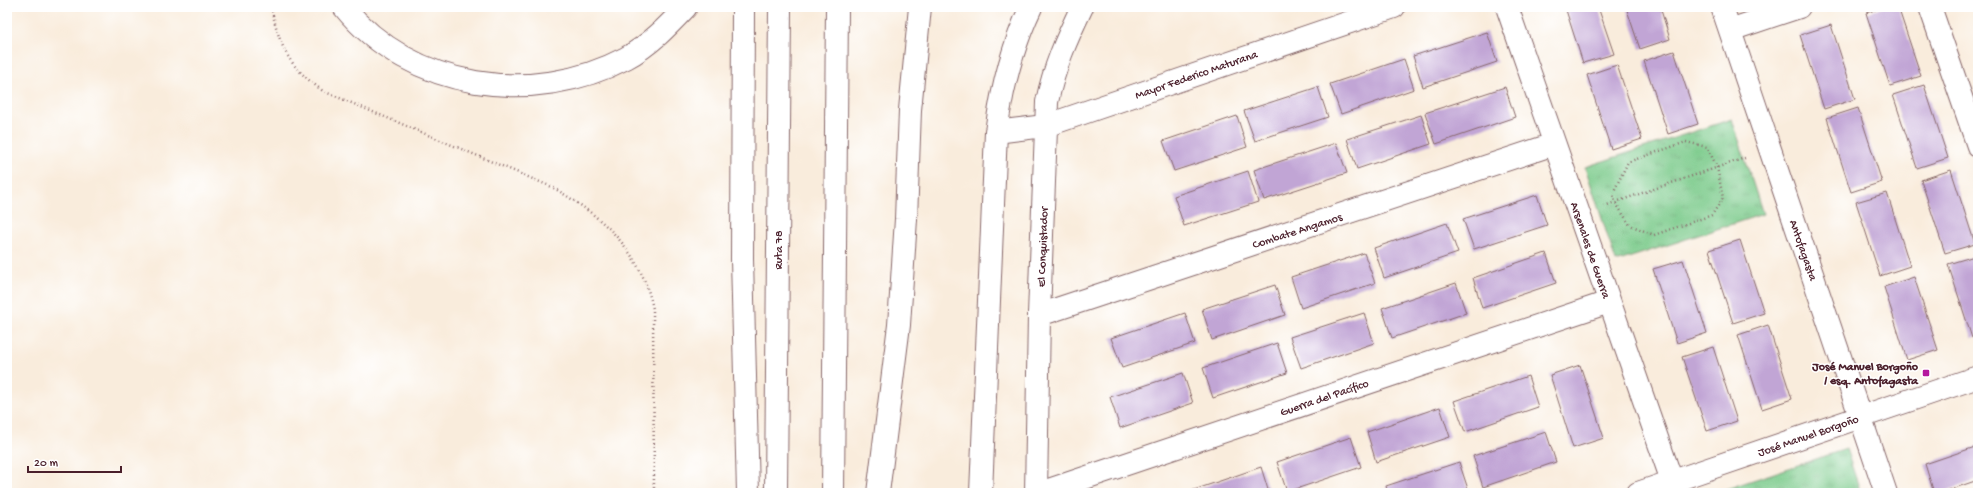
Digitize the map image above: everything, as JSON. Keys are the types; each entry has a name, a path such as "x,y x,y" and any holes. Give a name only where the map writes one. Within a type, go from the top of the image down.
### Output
{"main road":[{"path":"344,7 370,33 395,52 423,66 465,81 488,85 519,86 558,82 606,68 647,44 665,30 686,7"},
{"path":"743,7 742,259 748,493"},
{"name":"Ruta 78","path":"776,493 780,7"},
{"path":"833,493 837,7"},
{"path":"878,493 899,325 906,219 910,110 920,7"},
{"path":"982,493 996,132 1001,96 1010,61 1031,7"},
{"name":"El Conquistador","path":"1036,493 1039,315 1047,102 1052,78 1060,54 1082,7"},
{"name":"Mayor Federico Maturana","path":"996,132 1046,126 1394,7"},
{"name":"Arsenales de Guerra","path":"1507,7 1675,487"},
{"name":"Antofagasta","path":"1722,7 1886,493"},
{"path":"1730,30 1799,7"},
{"path":"1930,7 1978,146"},
{"name":"Combate Angamos","path":"1039,315 1554,144"},
{"name":"Guerra del Pacífico","path":"1040,493 1609,302"},
{"name":"José Manuel Borgoño","path":"1638,493 1675,487 1860,417 1978,377"}],"path":[{"path":"271,7 278,38 284,52 293,66 323,91 552,187 577,202 600,220 630,253 642,272 649,290 653,309 654,493"},
{"path":"1686,142 1707,147 1717,167 1723,198 1712,215 1654,235 1630,225 1615,202 1613,193 1628,162 1686,142"},
{"path":"1579,215 1770,149"}],"green space":[{"path":"1732,119 1763,214 1616,262 1585,167"},
{"path":"1846,449 1861,493 1714,493"}],"building":[{"path":"1565,7 1598,7 1614,54 1583,63"},
{"path":"1626,7 1660,7 1670,39 1640,49"},
{"path":"1884,7 1898,7 1921,76 1890,86 1866,13"},
{"path":"1831,25 1855,99 1824,109 1800,35"},
{"path":"1487,32 1497,62 1423,87 1413,56"},
{"path":"1674,51 1698,124 1668,134 1644,61"},
{"path":"1404,59 1414,89 1341,114 1330,84"},
{"path":"1617,65 1642,139 1611,149 1587,75"},
{"path":"1924,85 1948,158 1917,168 1893,95"},
{"path":"1318,87 1328,117 1255,141 1244,111"},
{"path":"1505,87 1515,117 1436,144 1425,113"},
{"path":"1858,108 1882,182 1851,192 1827,118"},
{"path":"1421,115 1431,144 1357,169 1347,139"},
{"path":"1237,116 1247,147 1174,171 1163,141"},
{"path":"1336,143 1347,173 1264,200 1254,170"},
{"path":"1951,170 1975,244 1945,253 1921,180"},
{"path":"1248,171 1258,202 1184,226 1174,196"},
{"path":"1887,193 1910,266 1880,276 1856,202"},
{"path":"1537,195 1547,225 1474,249 1463,219"},
{"path":"1447,223 1458,253 1384,278 1374,248"},
{"path":"1740,240 1764,313 1733,323 1709,250"},
{"path":"1364,253 1375,283 1301,308 1291,277"},
{"path":"1546,253 1556,283 1482,308 1473,278"},
{"path":"1978,255 1978,336 1972,338 1948,264"},
{"path":"1683,260 1707,333 1677,343 1653,269"},
{"path":"1914,277 1938,350 1907,360 1884,287"},
{"path":"1456,283 1466,313 1392,338 1382,308"},
{"path":"1275,285 1285,315 1212,340 1202,309"},
{"path":"1185,313 1195,343 1122,368 1111,338"},
{"path":"1364,313 1374,343 1301,368 1290,337"},
{"path":"1768,325 1792,399 1762,409 1738,335"},
{"path":"1277,343 1287,373 1213,398 1203,368"},
{"path":"1713,347 1737,421 1707,431 1682,357"},
{"path":"1580,365 1604,438 1573,448 1550,375"},
{"path":"1183,373 1193,403 1120,428 1110,397"},
{"path":"1528,376 1538,407 1465,432 1454,401"},
{"path":"1440,407 1450,437 1376,462 1367,432"},
{"path":"1546,432 1556,462 1483,487 1473,456"},
{"path":"1351,437 1361,467 1287,492 1277,462"},
{"path":"1978,446 1978,480 1940,493 1934,493 1925,464"},
{"path":"1459,462 1469,492 1388,493 1386,486"},
{"path":"1261,467 1269,493 1185,493"}],"place":[{"name":"José Manuel Borgoño / esq. Antofagasta","path":"1926,373"}]}
